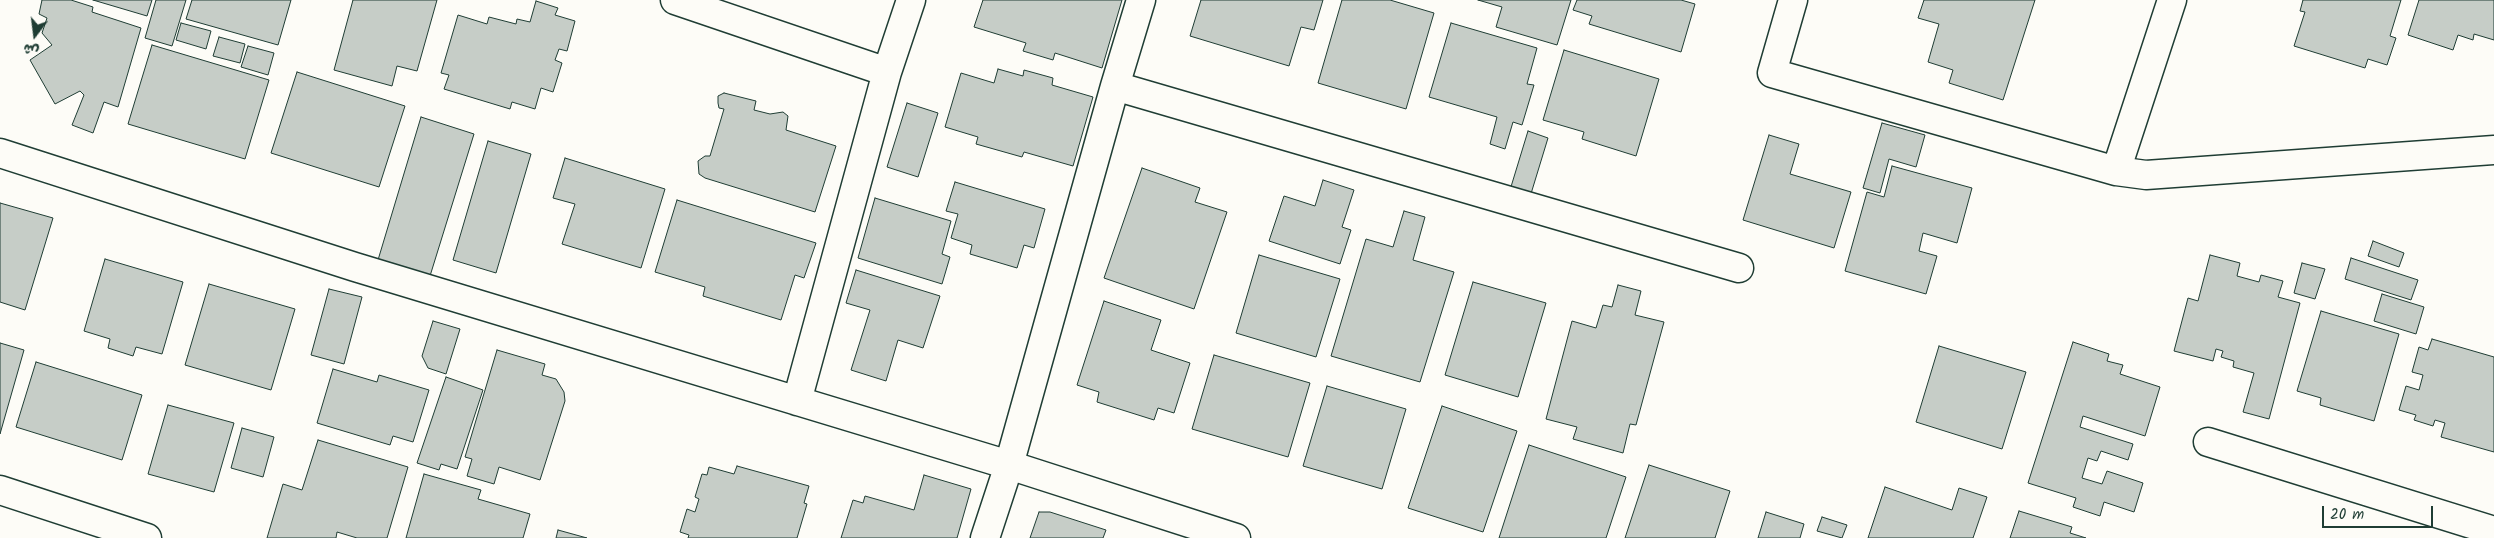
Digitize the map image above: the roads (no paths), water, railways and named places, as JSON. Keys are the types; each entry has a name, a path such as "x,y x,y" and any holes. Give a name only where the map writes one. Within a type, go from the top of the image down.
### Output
{"street":[{"path":"674,0 887,72"},
{"path":"797,401 887,72 911,0"},
{"path":"985,538 1009,465 1115,86 1141,0"},
{"path":"1793,0 1772,73 2116,171 2146,175 2494,150"},
{"path":"2116,171 2172,0"},
{"path":"1115,86 1739,268"},
{"path":"0,153 355,267 1009,465 1236,538"},
{"path":"2208,442 2494,531"},
{"path":"0,490 147,538"}]}
